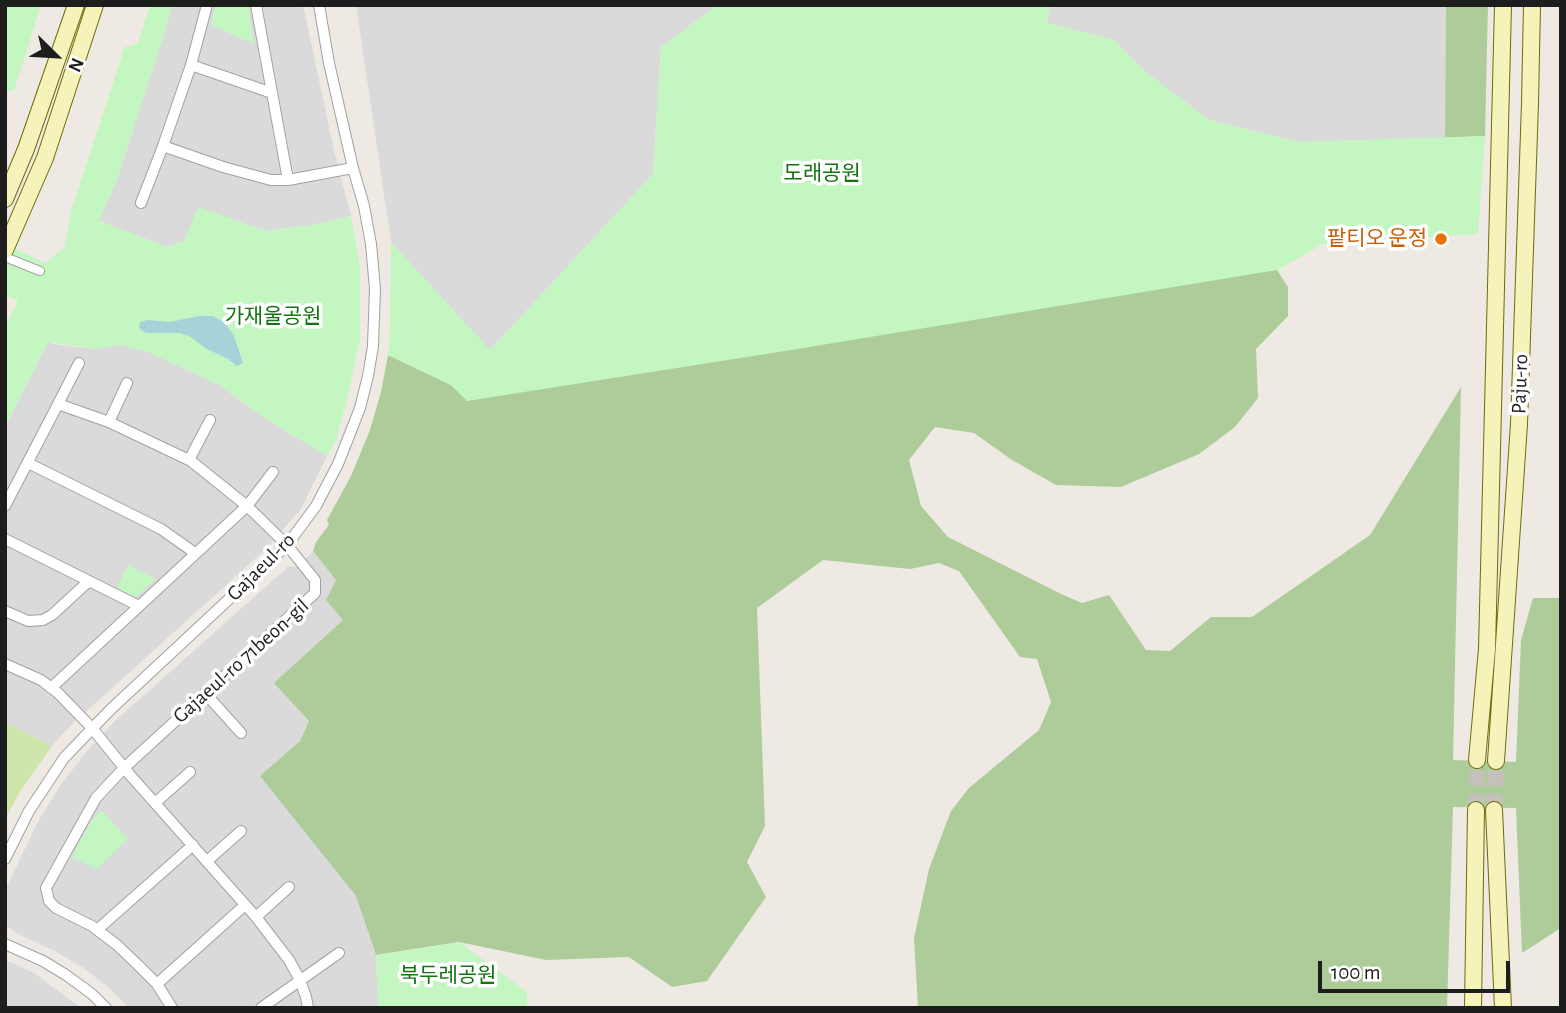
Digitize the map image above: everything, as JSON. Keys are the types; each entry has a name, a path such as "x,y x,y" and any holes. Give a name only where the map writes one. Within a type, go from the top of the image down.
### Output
{"main road":[{"path":"5,199 26,149 76,5"},
{"path":"5,250 45,158 95,5"},
{"name":"Paju-ro","path":"1477,760 1487,649 1503,5"},
{"name":"Paju-ro","path":"1496,761 1519,424 1532,5"},
{"path":"1530,83 1541,56 1543,5"},
{"path":"1473,1008 1476,810"},
{"path":"1494,810 1503,1008"}],"street":[{"path":"141,202 191,65 207,5"},
{"path":"256,5 288,180"},
{"name":"Gajaeul-ro","path":"5,859 29,811 64,758 92,728 287,545 316,506 338,464 360,408 373,346 376,289 364,206 329,63 319,5"},
{"path":"191,65 272,93"},
{"path":"163,146 253,177 271,180 288,180 354,169"},
{"path":"5,257 40,271"},
{"path":"5,506 79,363"},
{"path":"109,422 127,383"},
{"name":"Gajaeul-ro 71beon-gil","path":"58,404 109,422 189,460 247,506 287,545 315,580 315,593 124,768 96,798 46,888 49,901 56,908 97,930 117,945 157,984 172,1008"},
{"path":"189,460 210,420"},
{"path":"28,463 161,529 195,554"},
{"path":"51,688 247,506 273,472"},
{"path":"5,539 139,606"},
{"path":"5,611 28,621 43,620 89,580"},
{"path":"5,664 41,680 58,693 92,728 256,917 289,960 300,980 308,1008"},
{"path":"205,693 241,733"},
{"path":"155,803 190,772"},
{"path":"207,861 241,831"},
{"path":"97,930 193,845"},
{"path":"256,917 289,887"},
{"path":"157,984 245,905"},
{"path":"5,944 66,975 106,1008"},
{"path":"261,1008 339,953"}],"shaded area":[{"path":"172,5 303,5 351,216 266,231 243,224 167,247 99,221 117,179"},
{"path":"356,5 718,5 661,47 653,174 489,351 391,242"},
{"path":"1050,5 1446,5 1445,138 1298,142 1209,120 1143,70 1114,40 1047,23"},
{"path":"48,342 97,349 121,345 149,352 219,385 265,418 327,456 301,509 265,550 70,726 52,746 5,722 5,427"},
{"path":"313,551 336,580 343,620 275,683 309,721 300,741 261,776 356,896 376,955 378,1008 129,1008 107,986 82,967 8,927 5,924 5,890 40,818 87,751 114,722 289,566 298,567"},
{"path":"5,961 34,973 81,1008 5,1008"}],"green space":[{"path":"5,5 41,5 14,91 5,91"},
{"name":"가재울공원","path":"150,5 172,5 117,179 99,221 167,247 184,241 198,207 266,231 351,216 360,268 360,339 336,441 327,456 265,418 219,385 149,352 121,345 97,349 48,342 5,427 5,326 18,301 5,295 5,244 45,263 65,247 71,211 125,47 138,43"},
{"path":"216,5 248,5 254,44 211,25"},
{"name":"도래공원","path":"718,5 1050,5 1047,23 1114,40 1143,70 1209,120 1298,142 1485,136 1478,234 1323,244 1277,270 467,401 451,385 388,355 391,242 490,350 653,174 661,47"},
{"path":"1446,5 1488,5 1485,136 1445,138"},
{"path":"1254,255 1277,270 1288,287 1288,316 1256,349 1258,398 1235,427 1199,454 1121,487 1056,485 1012,460 974,433 935,427 909,460 921,506 948,537 1061,594 1082,603 1109,595 1146,650 1170,651 1211,617 1252,617 1370,535 1461,387 1453,760 1516,762 1521,640 1533,598 1561,598 1561,928 1522,953 1516,808 1453,807 1447,1008 918,1008 914,938 929,869 951,811 969,788 1039,730 1051,702 1037,659 1020,657 959,571 939,563 910,569 823,560 757,608 765,826 747,862 766,897 707,981 672,987 629,957 546,960 459,942 376,955 356,896 260,776 300,741 309,721 274,683 343,620 326,600 336,580 313,551 316,542 329,525 327,520 351,476 370,430 388,355 451,385 467,400"},
{"path":"128,565 156,579 135,597 117,588"},
{"path":"5,722 52,746 19,793 5,820"},
{"path":"101,810 128,839 97,869 72,857 91,821"},
{"name":"북두레공원","path":"459,942 527,992 527,1008 378,1008 376,955"}],"water":[{"path":"213,316 225,323 234,336 243,363 237,366 180,333 146,333 139,328 140,322 148,320 170,322"}],"tunnel":[{"path":"1476,810 1477,760"},
{"path":"1494,810 1496,761"}],"place":[{"name":"팥티오 운정","path":"1441,239"}]}
